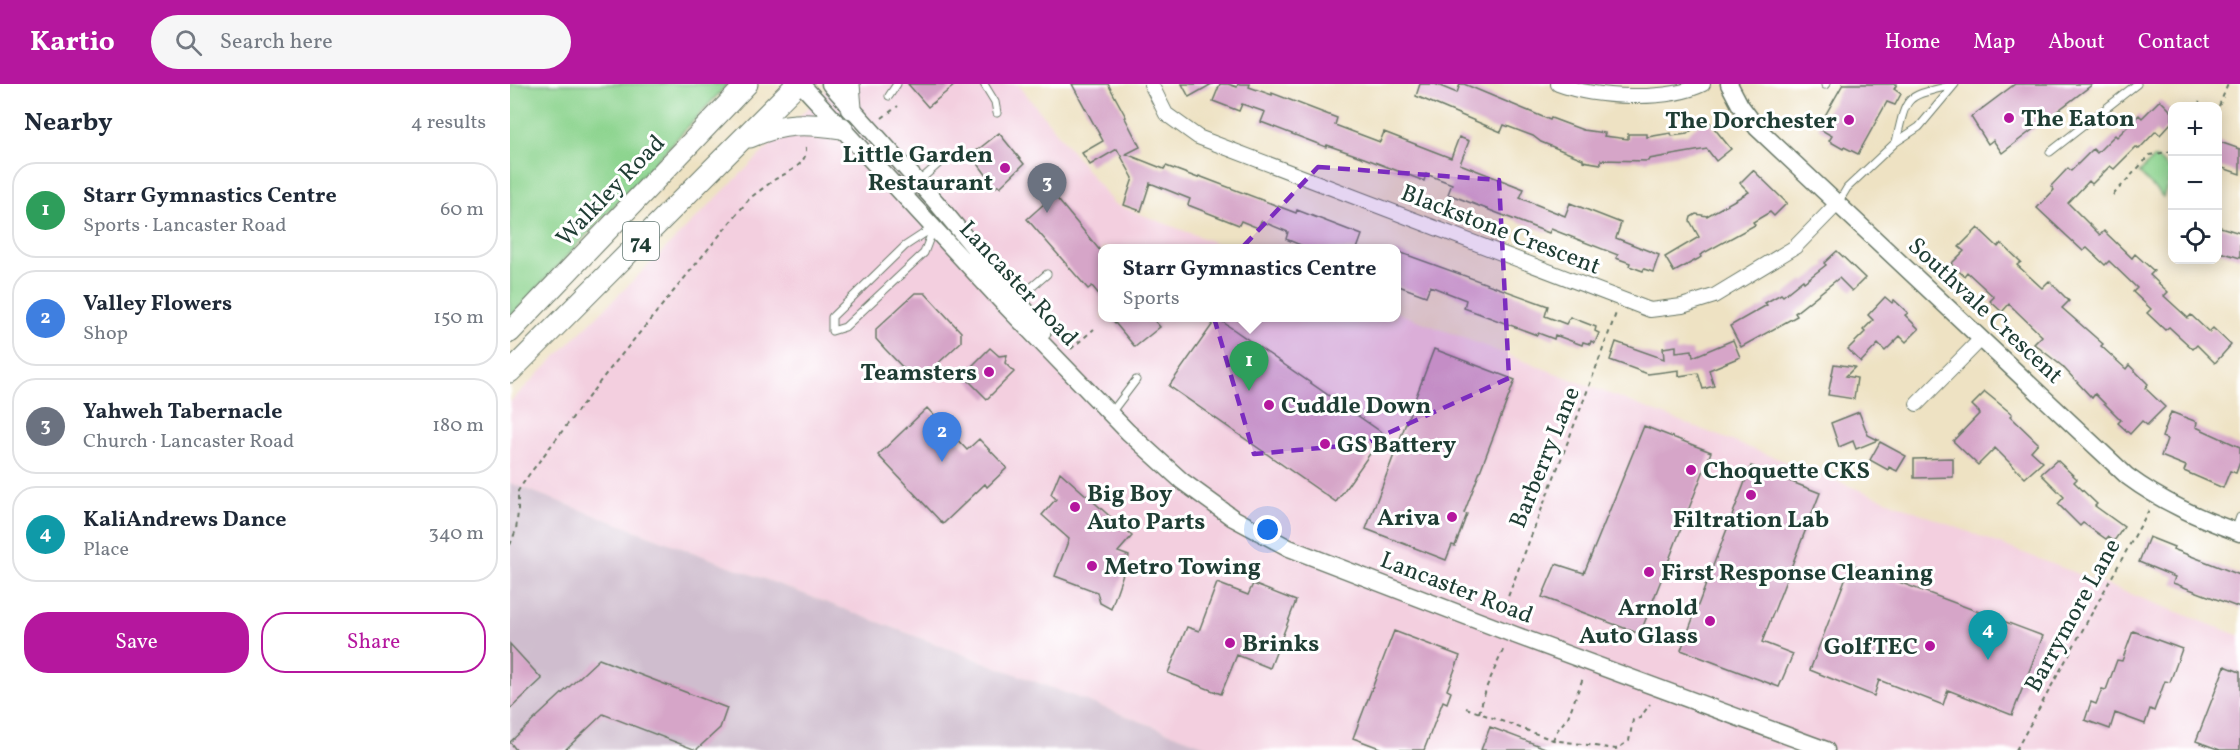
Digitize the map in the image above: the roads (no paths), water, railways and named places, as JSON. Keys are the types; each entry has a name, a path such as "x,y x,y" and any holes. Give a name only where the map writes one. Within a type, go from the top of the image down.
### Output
{"main road":[{"name":"Walkley Road","path":"510,332 747,84"},
{"name":"74","path":"510,372 799,84"},
{"path":"849,84 851,108"},
{"path":"744,140 768,129 790,124 814,124 842,128"}],"street":[{"name":"Lancaster Road","path":"799,84 934,227 1013,304"},
{"name":"Lancaster Road","path":"830,84 918,182 1013,304 1108,411 1169,470 1233,518 1289,548 1496,628 1826,750"},
{"name":"Blackstone Crescent","path":"1151,84 1166,114 1198,137 1650,310 1682,306 1714,296 1795,247 1837,204"},
{"path":"1558,84 1572,89 1635,97 1692,89 1703,84"},
{"name":"Southvale Crescent","path":"1730,84 1740,105 1757,128 2127,476 2181,510 2238,527"},
{"path":"1917,404 1981,339"}],"lane":[{"path":"889,96 897,84"},
{"path":"984,84 995,102 997,114"},
{"path":"2050,152 2137,84"},
{"path":"1896,142 1904,107 1914,95 1954,85"},
{"path":"1837,204 1847,188 1896,142 1919,127 1954,85"},
{"path":"918,182 944,159"},
{"path":"934,227 924,253 845,327 832,331 832,317 849,299 905,246 934,227"},
{"path":"1013,304 1047,274"},
{"path":"1108,411 1136,380"}],"place":[{"name":"The Eaton","path":"2009,118"},
{"name":"The Dorchester","path":"1849,120"},
{"name":"Little Garden Restaurant","path":"1005,168"},
{"name":"Yahweh Tabernacle","path":"1047,213"},
{"name":"Teamsters","path":"989,372"},
{"name":"Starr Gymnastics Centre","path":"1249,391"},
{"name":"Cuddle Down","path":"1269,405"},
{"name":"GS Battery","path":"1325,444"},
{"name":"Valley Flowers","path":"942,462"},
{"name":"Choquette CKS","path":"1691,470"},
{"name":"Filtration Lab","path":"1751,495"},
{"name":"Big Boy Auto Parts","path":"1075,507"},
{"name":"Ariva","path":"1452,517"},
{"name":"Metro Towing","path":"1092,566"},
{"name":"First Response Cleaning","path":"1649,572"},
{"name":"Arnold Auto Glass","path":"1710,621"},
{"name":"Brinks","path":"1230,643"},
{"name":"GolfTEC","path":"1930,646"},
{"name":"KaliAndrews Dance","path":"1988,660"}]}
